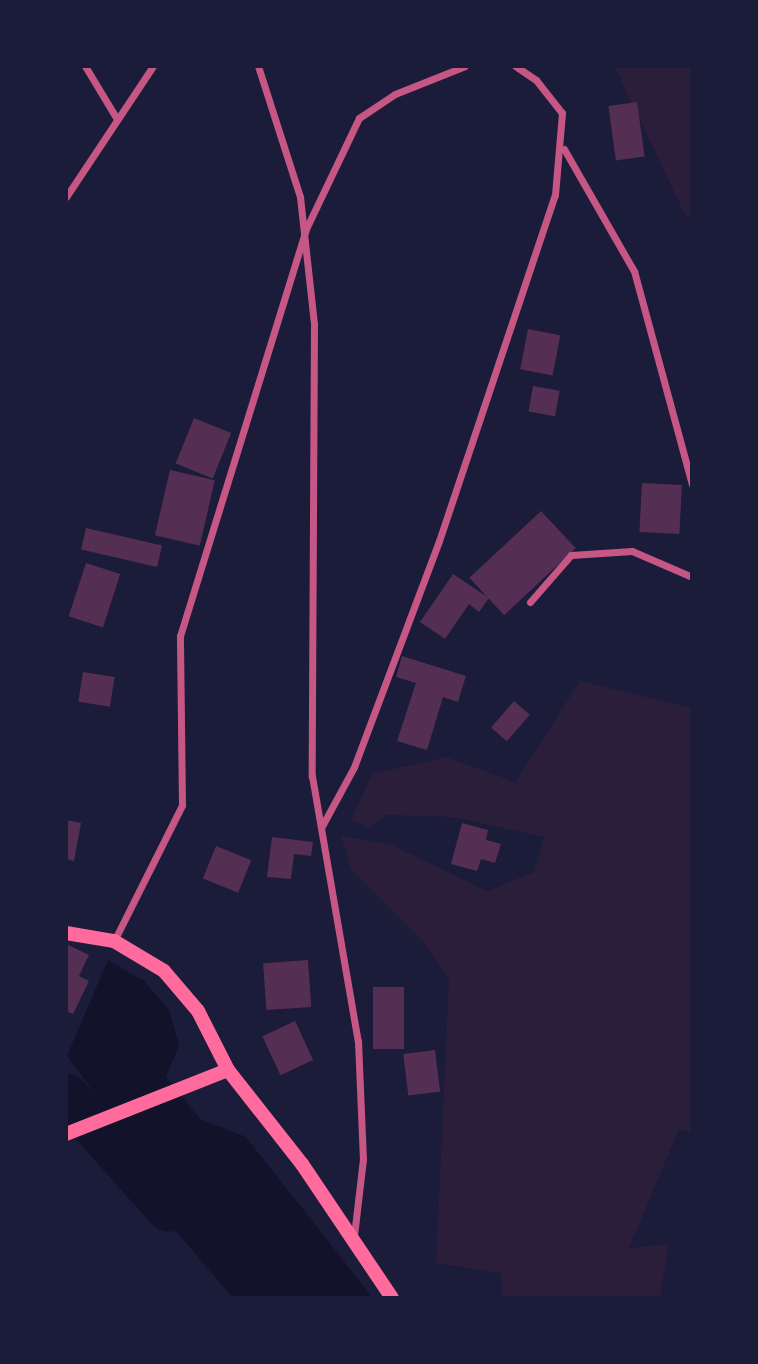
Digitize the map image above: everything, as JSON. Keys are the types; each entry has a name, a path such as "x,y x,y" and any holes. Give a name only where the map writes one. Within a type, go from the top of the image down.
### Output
{"main road":[{"path":"66,933 114,941 164,971 198,1011 228,1070 392,1297"},
{"path":"68,1134 189,1091 228,1070"}],"street":[{"path":"85,66 117,119"},
{"path":"66,197 153,66"},
{"path":"258,66 305,231 314,324 312,776 358,1041 363,1159 353,1243"},
{"path":"114,941 182,805 180,636 305,231 359,118 395,94 465,66"},
{"path":"322,826 354,767 439,541 555,195 564,149 562,113 536,80 514,66"},
{"path":"564,149 634,271 691,484"},
{"path":"530,602 571,555 632,551 691,577"}],"shaded area":[{"path":"615,67 691,67 691,218 686,217"},
{"path":"580,681 691,708 691,1132 679,1129 629,1248 669,1244 660,1297 502,1297 501,1273 436,1263 449,979 424,943 351,870 341,836 392,845 487,891 534,872 544,837 453,817 386,815 369,827 351,820 372,774 446,757 515,782"},
{"path":"108,960 144,981 169,1010 179,1045 166,1077 200,1119 246,1137 372,1297 232,1297 163,1216 177,1204 67,1056"}],"building":[{"path":"637,102 645,156 616,161 608,106"},
{"path":"528,329 560,335 553,376 520,369"},
{"path":"533,386 560,391 555,416 528,412"},
{"path":"194,418 231,433 213,478 176,463"},
{"path":"170,470 215,480 200,546 155,535"},
{"path":"642,483 682,485 679,534 639,532"},
{"path":"541,511 576,548 504,615 469,578"},
{"path":"86,528 162,546 157,567 81,549"},
{"path":"86,563 120,574 103,627 69,616"},
{"path":"453,574 489,598 479,612 469,604 445,639 420,622"},
{"path":"402,656 466,676 458,702 443,697 427,750 397,741 416,683 396,677"},
{"path":"83,672 115,677 110,707 78,702"},
{"path":"514,701 530,715 507,741 491,727"},
{"path":"66,820 81,823 74,861 66,859"},
{"path":"462,823 488,830 486,840 501,844 495,863 481,859 477,871 451,864"},
{"path":"272,837 313,842 311,856 294,854 291,879 267,877"},
{"path":"216,846 251,860 238,893 203,878"},
{"path":"66,944 89,955 79,976 89,981 73,1014 66,1011"},
{"path":"308,960 311,1007 266,1010 263,963"},
{"path":"373,987 404,987 404,1049 373,1049"},
{"path":"295,1021 313,1060 281,1075 262,1036"},
{"path":"435,1050 440,1092 408,1096 403,1054"}],"waterway":[{"path":"66,1095 169,1210"}]}
